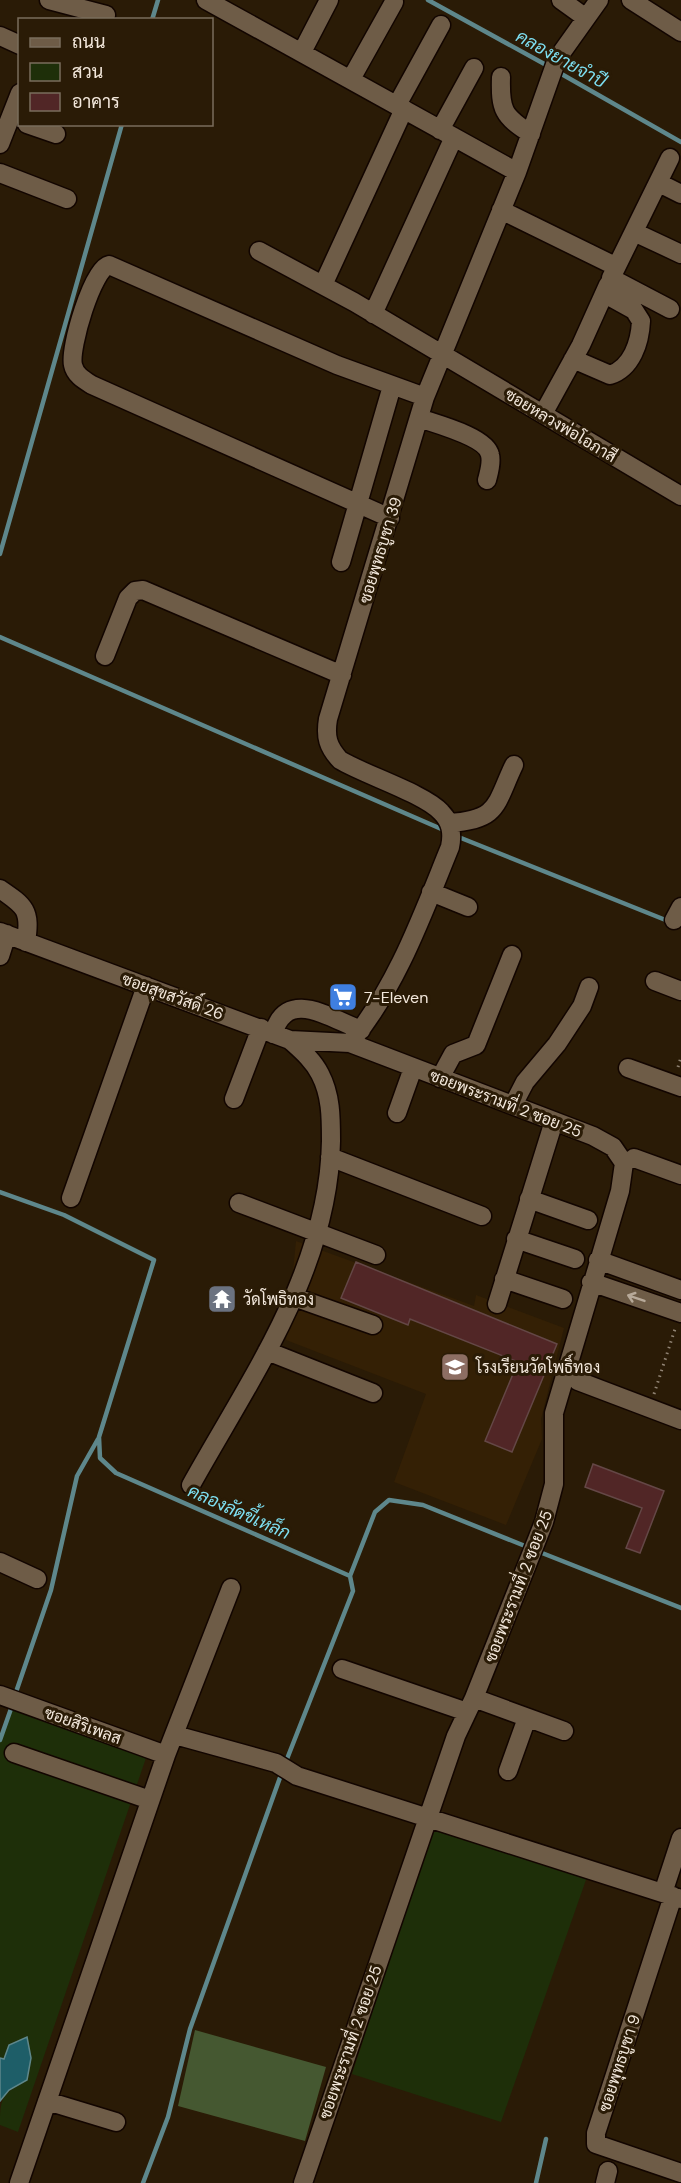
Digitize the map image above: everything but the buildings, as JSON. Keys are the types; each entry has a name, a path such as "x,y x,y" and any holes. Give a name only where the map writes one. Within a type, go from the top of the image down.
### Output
{"street":[{"path":"49,0 106,15"},
{"path":"206,0 517,172"},
{"path":"302,52 329,0"},
{"path":"561,0 586,18"},
{"name":"ซอยพุทธบูชา 39","path":"449,823 431,804 340,760 331,750 326,734 328,719 425,397 441,354 517,172 556,58 599,0"},
{"path":"631,0 681,32"},
{"path":"351,79 394,2"},
{"path":"323,285 400,107 441,25"},
{"path":"0,36 18,44"},
{"path":"373,314 474,68"},
{"path":"501,77 502,110 511,121 531,134"},
{"path":"0,144 18,123"},
{"path":"31,126 56,134"},
{"path":"543,414 573,358 670,158"},
{"path":"0,173 68,199"},
{"path":"659,183 681,194"},
{"path":"501,210 610,279 670,309"},
{"path":"634,232 681,254"},
{"name":"ซอยหลวงพ่อโอภาสี","path":"259,250 373,314 681,496"},
{"path":"390,518 92,385 80,377 73,366 78,329 98,272 109,265 337,365 425,397"},
{"path":"573,358 610,375 619,372 631,358 638,343 641,321 610,279"},
{"path":"341,562 356,503 392,386"},
{"path":"419,418 477,440 486,447 490,454 487,480"},
{"path":"105,656 128,598 135,591 143,590 342,675"},
{"path":"355,1037 410,943 450,847 452,836 449,823 477,821 492,810 514,765"},
{"path":"0,889 20,902 27,912 29,924 26,942"},
{"path":"431,892 468,907"},
{"path":"0,956 4,933"},
{"name":"ซอยสุขสวัสดิ์ 26","path":"4,933 274,1034 355,1037"},
{"path":"440,1078 453,1054 476,1045 512,955"},
{"path":"655,981 681,991"},
{"path":"71,1198 146,986"},
{"path":"513,1105 525,1082 547,1059 570,1025 589,987"},
{"name":"ซอยพระรามที่ 2 ซอย 25","path":"234,1100 274,1034 282,1016 290,1009 301,1007 413,1068 604,1141 613,1148 624,1163 624,1173 554,1413 554,1484 544,1522 471,1705 456,1736 303,2183"},
{"path":"191,1485 267,1351 294,1298 316,1234 330,1157 329,1096 311,1060 274,1034"},
{"path":"397,1113 413,1068"},
{"path":"628,1068 681,1087"},
{"path":"497,1304 554,1121"},
{"path":"330,1157 482,1216"},
{"path":"634,1158 681,1175"},
{"path":"529,1199 588,1220"},
{"path":"239,1203 376,1255"},
{"path":"516,1239 575,1259"},
{"path":"598,1260 681,1290"},
{"path":"504,1279 563,1299"},
{"path":"591,1282 681,1312"},
{"path":"294,1298 373,1325"},
{"path":"267,1351 373,1393"},
{"path":"578,1381 681,1420"},
{"path":"0,1562 37,1579"},
{"path":"19,2183 166,1755 231,1588"},
{"path":"342,1670 527,1718 564,1731"},
{"name":"ซอยสิริเพลส","path":"0,1695 166,1755"},
{"path":"508,1771 527,1718"},
{"path":"175,1735 276,1763 297,1776 672,1896 681,1838"},
{"path":"14,1753 150,1800"},
{"name":"ซอยพุทธบูชา 9","path":"672,1896 596,2133 596,2144 681,2173"},
{"path":"47,2102 116,2122"}],"path":[{"path":"649,1408 681,1312"}],"shaded area":[{"name":"โรงเรียนวัดโพธิ์ทอง","path":"296,1241 474,1306 476,1295 564,1328 541,1419 542,1439 506,1525 394,1482 426,1394 286,1340"}],"green space":[{"path":"10,1706 146,1758 18,2132 0,2125 4,2097 27,2080 0,2058 0,1738"},
{"path":"433,1829 587,1877 501,2122 352,2074"},
{"path":"195,2030 326,2067 305,2141 178,2106"}],"water":[{"path":"27,2037 31,2058 27,2080 9,2090 0,2101 0,2058 4,2059 9,2045"}],"waterway":[{"path":"153,18 158,0"},
{"name":"คลองยายจำปี","path":"428,0 548,66"},
{"name":"คลองยายจำปี","path":"558,72 681,142"},
{"path":"0,554 121,126"},
{"path":"0,637 446,831"},
{"path":"456,836 668,921"},
{"name":"คลองลัดขี้เหล็ก","path":"0,1192 64,1215 154,1260 99,1437 100,1458 116,1473 350,1576 375,1512 389,1500 423,1505 530,1548"},
{"path":"15,1695 51,1590 77,1476 98,1439"},
{"name":"คลองลัดขี้เหล็ก","path":"537,1551 681,1608"},
{"path":"285,1764 353,1591 350,1576"},
{"path":"0,1740 13,1703"},
{"path":"143,2183 168,2117 190,2029 282,1772"},
{"path":"536,2183 546,2139"}],"place":[{"name":"7-Eleven","path":"343,997"},
{"name":"วัดโพธิทอง","path":"222,1299"},
{"name":"โรงเรียนวัดโพธิ์ทอง","path":"455,1367"}]}
